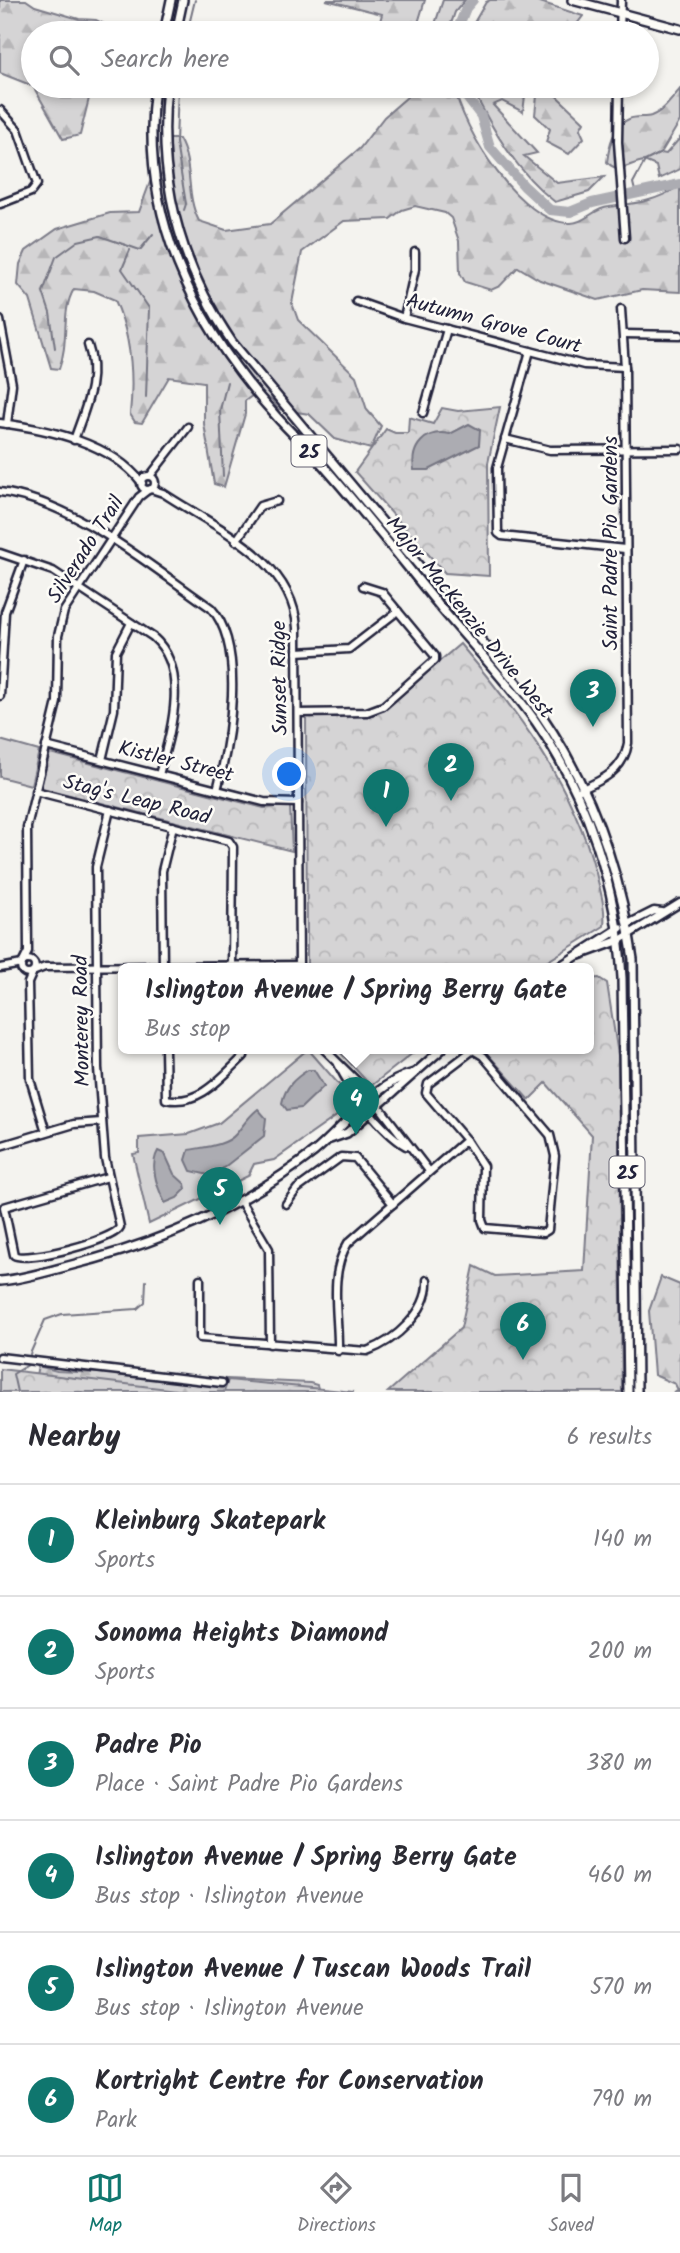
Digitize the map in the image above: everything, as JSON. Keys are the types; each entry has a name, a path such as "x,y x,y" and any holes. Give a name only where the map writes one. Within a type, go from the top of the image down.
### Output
{"main road":[{"path":"167,21 172,0"},
{"path":"179,21 183,0"},
{"path":"572,0 651,21"},
{"path":"659,23 680,29"},
{"name":"Major MacKenzie Drive West","path":"155,98 153,165 163,225 180,274 211,333 274,415 319,461 515,694 545,735 575,792 600,854 620,940 628,1261 628,1392"},
{"name":"Major MacKenzie Drive West","path":"166,98 164,157 170,204 185,254 216,319 232,342 527,695 560,742 584,788 616,869 628,924 633,978 637,1392"},
{"path":"565,963 628,924"},
{"path":"578,955 620,940"},
{"path":"326,1141 347,1133 436,1054"},
{"path":"0,1281 121,1253 241,1202 326,1141 399,1077 414,1073"}],"street":[{"path":"619,21 621,0"},
{"path":"619,98 625,238"},
{"path":"0,110 18,130 37,184 31,192 0,204"},
{"path":"404,318 415,269 415,252"},
{"name":"Autumn Grove Court","path":"356,302 404,318 584,365 625,367"},
{"name":"Saint Padre Pio Gardens","path":"575,792 615,771 624,758 628,743 625,548 627,450 621,309"},
{"path":"0,320 12,384 4,424 44,429 74,440 103,452 149,483"},
{"path":"423,413 447,329"},
{"path":"624,334 680,335"},
{"path":"74,440 92,387 93,358 88,345"},
{"path":"530,351 497,468 498,533 502,536 625,548"},
{"name":"Silverado Trail","path":"33,967 28,952 27,827 58,698 58,626 79,588 188,427"},
{"path":"505,439 540,450 680,449"},
{"name":"Sunset Ridge","path":"149,483 269,565 285,585 295,612 299,963"},
{"path":"0,492 26,495 60,508 211,608 225,625 230,640 230,736 218,790"},
{"path":"236,541 260,506 277,501"},
{"path":"0,553 50,570 161,645 173,671 173,720 159,775"},
{"path":"0,696 5,612 24,560"},
{"path":"298,713 367,712 383,706 435,660 435,656 382,592 363,586"},
{"path":"297,652 349,649 398,611"},
{"path":"102,761 114,710 116,652 131,623"},
{"name":"Kistler Street","path":"46,746 268,802 298,803"},
{"name":"Stag's Leap Road","path":"35,791 223,838 232,844 232,963"},
{"name":"Monterey Road","path":"108,1177 4,1207 14,1255 19,1258 66,1249 119,1232 108,1177 102,1122 97,967 96,867 110,810"},
{"path":"163,963 162,871 173,826"},
{"path":"620,940 680,903"},
{"path":"628,924 654,911 662,912"},
{"name":"Silverado Trail","path":"23,963 28,952"},
{"path":"0,968 13,968 23,963 33,967 118,967"},
{"path":"23,963 23,973 28,983"},
{"path":"23,973 33,967"},
{"path":"33,967 28,983 30,1079 46,1132"},
{"path":"13,968 23,973"},
{"path":"164,1054 166,1099 180,1102 205,1092 244,1056 243,1054"},
{"path":"329,1054 351,1073 369,1102 371,1112 392,1138 408,1147"},
{"path":"468,1054 426,1088 426,1093 466,1140 483,1166 485,1228 543,1233 548,1230 555,1156 550,1135 480,1054"},
{"path":"369,1102 378,1107 429,1171"},
{"path":"0,1146 74,1124 102,1122"},
{"path":"338,1350 336,1283 341,1254 348,1243 466,1140"},
{"path":"286,1204 298,1189 341,1157 347,1156 355,1158 393,1204"},
{"path":"241,1202 269,1249 270,1344"},
{"path":"200,1279 200,1338 367,1351 384,1345 423,1306 427,1295 427,1280"},
{"path":"0,1357 222,1383"}],"green space":[{"path":"0,0 26,0 35,6 79,19 98,21 21,21 21,81 0,73"},
{"path":"326,0 425,0 419,21 380,21 382,14"},
{"path":"443,0 465,0 455,12 452,21 436,21"},
{"path":"534,0 583,16 579,21 475,21 486,2"},
{"path":"680,89 680,121 661,153 666,154 680,138 680,169 659,179 656,166 644,161 620,168 611,166 607,162 611,143 619,126 632,118 656,114"},
{"path":"40,98 89,98 80,135 63,139"},
{"path":"406,98 458,98 469,126 497,171 532,208 552,219 571,223 581,221 604,208 646,201 680,186 680,292 642,290 598,300 540,280 518,267 500,286 491,290 465,282 460,273 459,241 451,218 445,213 415,206 402,210 390,219 344,221 302,252 292,303 298,320 356,376 367,410 381,426 371,449 335,439 309,414 278,409 272,400 256,393 245,401 245,414 224,487 214,484 204,424 204,382 169,377 142,423 135,422 130,414 130,356 125,328 115,300 94,291 74,289 67,308 64,348 59,369 51,368 30,299 18,285 20,264 26,251 57,229 110,213 139,212 150,182 164,171 168,159 168,139 179,139 184,149 192,201 199,221 226,230 270,224 360,148 384,117"},
{"path":"477,98 525,98 523,112 502,101 493,105 537,153 524,156 557,183 604,177 589,192 555,202 517,164"},
{"path":"537,98 559,98 584,122 580,129 584,138 569,154 546,142 550,129 535,115"},
{"path":"500,407 488,463 489,576 445,573 355,472 386,429 395,433 408,433 409,417 433,424 442,408 458,411"},
{"path":"460,644 523,723 558,779 586,840 603,906 604,926 545,963 307,963 306,717 358,716 383,709"},
{"path":"0,740 39,751 31,785 0,777"},
{"path":"50,753 264,808 290,806 292,851 42,788 41,782"},
{"path":"594,978 599,978 607,983 618,1055 622,1392 388,1392 461,1328 474,1266 495,1276 584,1271 592,1135 546,1083 529,1100 488,1054 594,1054"},
{"path":"302,1054 312,1054 355,1103 274,1160 254,1164 248,1176 149,1224 133,1154 139,1153 139,1138 189,1134 219,1123"},
{"path":"342,1054 412,1054 371,1086"},
{"path":"661,1277 680,1285 680,1392 673,1392 678,1390 675,1384 654,1375 649,1311"},
{"path":"38,1366 57,1371 310,1383 317,1385 319,1392 32,1392"},
{"path":"0,1369 193,1392 0,1392"},
{"path":"228,1380 354,1392 224,1392"}],"shaded area":[{"path":"469,424 480,430 479,445 429,470 414,470 414,454 421,442 433,434 450,434"},
{"path":"308,1070 314,1070 324,1086 301,1108 287,1110 282,1103 288,1088"},
{"path":"258,1109 266,1118 264,1136 213,1176 191,1171 186,1160 189,1150 227,1141"},
{"path":"158,1151 165,1154 174,1174 185,1184 186,1189 177,1198 165,1203 154,1170"}],"waterway":[{"path":"190,21 195,0"},
{"path":"461,21 473,0"},
{"path":"178,98 176,143 186,204 184,210"},
{"path":"467,98 481,116 490,147 524,186 550,210 570,212 592,203 680,184"},
{"path":"636,195 633,183 645,161 661,153"},
{"path":"55,348 50,313 43,292 56,257 78,241 100,236 140,250 153,234"},
{"path":"130,250 122,269 149,308 146,397"},
{"path":"223,476 220,410 227,382"},
{"path":"30,1354 45,1320 62,1314 137,1309 145,1302 146,1281"},
{"path":"17,1392 13,1374 28,1365"}],"place":[{"name":"Padre Pio","path":"593,727"},
{"name":"Sonoma Heights Diamond","path":"451,801"},
{"name":"Kleinburg Skatepark","path":"386,827"},
{"name":"Islington Avenue / Spring Berry Gate","path":"356,1135"},
{"name":"Islington Avenue / Tuscan Woods Trail","path":"220,1225"},
{"name":"Kortright Centre for Conservation","path":"523,1360"}]}
